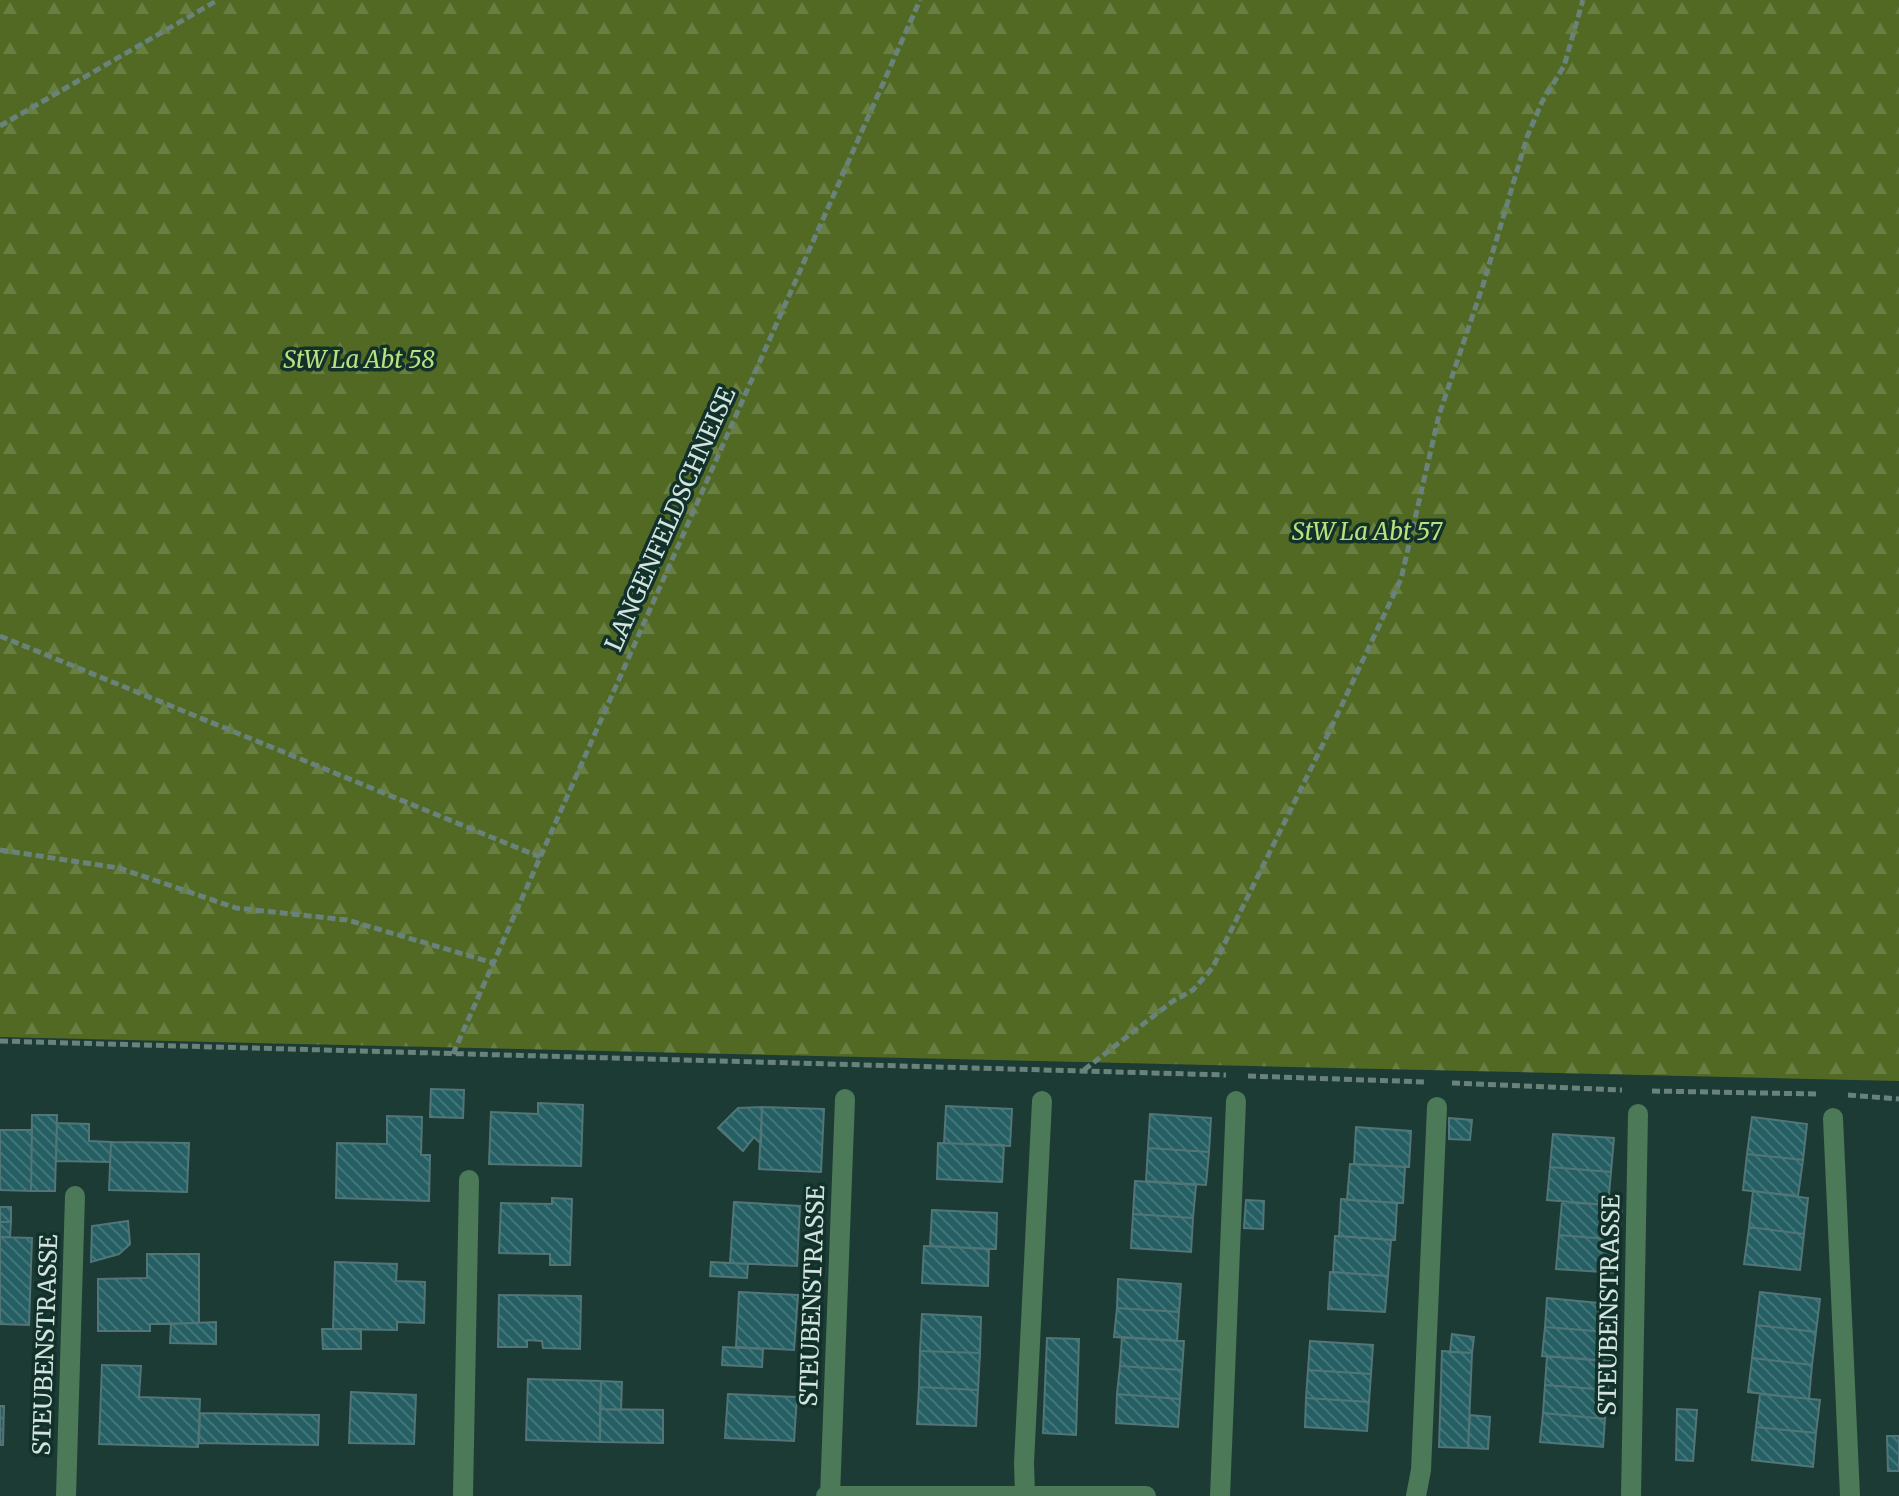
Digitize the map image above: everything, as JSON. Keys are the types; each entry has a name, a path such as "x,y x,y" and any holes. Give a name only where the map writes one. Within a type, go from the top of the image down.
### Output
{"street":[{"name":"STEUBENSTRASSE","path":"845,1099 828,1496 1146,1496"},
{"path":"1025,1495 1042,1101"},
{"path":"1220,1496 1236,1101"},
{"path":"1416,1496 1421,1470 1437,1107"},
{"name":"STEUBENSTRASSE","path":"1631,1496 1638,1114"},
{"path":"1833,1118 1850,1496"},
{"path":"463,1496 469,1180"},
{"name":"STEUBENSTRASSE","path":"66,1496 75,1196"}],"path":[{"path":"0,126 218,0"},
{"name":"LANGENFELDSCHNEISE","path":"453,1054 920,0"},
{"path":"1083,1070 1173,1001 1193,990 1213,967 1401,579 1439,415 1483,285 1527,137 1542,102 1564,66 1583,0"},
{"path":"0,636 540,857"},
{"path":"0,850 119,868 236,908 347,920 494,963"},
{"path":"0,1041 1083,1070 1624,1090"},
{"path":"1640,1090 1822,1094"},
{"path":"1837,1094 1899,1099"}],"green space":[{"name":"StW La Abt 57","path":"0,0 1899,0 1899,1081 0,1037"}],"building":[{"path":"431,1089 464,1090 463,1118 430,1117"},
{"path":"538,1103 583,1105 581,1166 489,1164 491,1112 538,1114"},
{"path":"946,1106 1012,1109 1010,1146 944,1143"},
{"path":"762,1107 824,1109 821,1172 759,1169"},
{"path":"762,1107 761,1144 754,1137 743,1151 718,1128 738,1108"},
{"path":"1150,1114 1211,1118 1209,1152 1148,1148"},
{"path":"32,1115 57,1115 55,1191 31,1191"},
{"path":"387,1116 422,1117 421,1155 430,1155 429,1201 336,1198 337,1143 387,1144"},
{"path":"1752,1117 1807,1124 1803,1160 1747,1154"},
{"path":"1449,1118 1472,1120 1470,1140 1449,1139"},
{"path":"57,1123 89,1124 89,1141 111,1142 110,1162 56,1161"},
{"path":"1356,1127 1411,1131 1409,1167 1354,1164"},
{"path":"0,1130 32,1130 31,1191 0,1190"},
{"path":"1553,1134 1614,1138 1611,1172 1550,1167"},
{"path":"111,1142 189,1143 187,1192 109,1190"},
{"path":"938,1143 1004,1145 1002,1182 937,1179"},
{"path":"1148,1148 1209,1152 1206,1185 1146,1181"},
{"path":"1747,1154 1803,1160 1798,1196 1743,1190"},
{"path":"1350,1164 1405,1167 1403,1203 1347,1200"},
{"path":"1550,1167 1611,1172 1608,1205 1547,1200"},
{"path":"1135,1181 1196,1185 1193,1218 1133,1214"},
{"path":"1753,1191 1808,1198 1804,1234 1749,1227"},
{"path":"552,1198 572,1199 570,1265 550,1265 550,1254 499,1253 501,1203 552,1204"},
{"path":"1341,1199 1397,1203 1395,1240 1339,1236"},
{"path":"1246,1200 1264,1201 1263,1229 1244,1228"},
{"path":"734,1202 800,1206 797,1266 730,1263"},
{"path":"1562,1202 1622,1206 1619,1240 1559,1235"},
{"path":"0,1207 11,1207 11,1222 0,1222"},
{"path":"932,1210 997,1213 996,1249 930,1246"},
{"path":"1133,1214 1193,1218 1191,1252 1131,1248"},
{"path":"128,1221 130,1244 119,1254 91,1262 92,1226"},
{"path":"0,1222 11,1222 10,1237 0,1237"},
{"path":"1749,1227 1804,1234 1800,1270 1744,1264"},
{"path":"1559,1235 1619,1240 1617,1273 1556,1269"},
{"path":"1335,1236 1391,1240 1388,1276 1333,1272"},
{"path":"0,1237 32,1238 29,1325 0,1324"},
{"path":"924,1246 989,1249 988,1286 922,1283"},
{"path":"147,1254 199,1254 199,1323 150,1324 150,1331 98,1331 98,1279 147,1278"},
{"path":"335,1262 397,1264 396,1281 425,1282 424,1323 397,1322 397,1330 333,1329"},
{"path":"711,1262 748,1264 747,1278 710,1276"},
{"path":"1330,1272 1388,1276 1385,1312 1328,1309"},
{"path":"1118,1279 1181,1284 1179,1312 1117,1308"},
{"path":"739,1292 798,1295 794,1350 736,1347"},
{"path":"1760,1292 1820,1299 1816,1332 1756,1325"},
{"path":"499,1295 581,1296 580,1349 543,1348 542,1341 527,1340 527,1347 498,1347"},
{"path":"1547,1298 1609,1304 1607,1332 1545,1327"},
{"path":"1117,1308 1179,1312 1177,1341 1114,1337"},
{"path":"922,1314 981,1317 980,1353 920,1351"},
{"path":"216,1322 216,1344 170,1343 171,1324"},
{"path":"1756,1325 1816,1332 1812,1365 1752,1358"},
{"path":"1545,1327 1607,1332 1605,1361 1542,1356"},
{"path":"322,1329 361,1329 361,1349 323,1349"},
{"path":"1452,1334 1474,1337 1472,1353 1450,1352"},
{"path":"1122,1337 1184,1341 1182,1370 1120,1366"},
{"path":"1047,1338 1079,1339 1076,1435 1043,1433"},
{"path":"1310,1341 1373,1345 1371,1374 1308,1370"},
{"path":"723,1347 763,1349 762,1367 722,1365"},
{"path":"920,1351 980,1353 978,1390 919,1387"},
{"path":"1442,1351 1472,1353 1468,1448 1439,1447"},
{"path":"1547,1356 1610,1361 1608,1390 1545,1385"},
{"path":"1752,1358 1812,1365 1809,1399 1748,1392"},
{"path":"102,1365 141,1366 139,1397 200,1399 198,1447 99,1444"},
{"path":"1120,1366 1182,1370 1180,1399 1117,1394"},
{"path":"1308,1370 1371,1374 1369,1402 1306,1398"},
{"path":"528,1379 601,1381 600,1442 526,1440"},
{"path":"601,1381 622,1382 621,1410 600,1409"},
{"path":"1545,1385 1608,1390 1605,1419 1543,1413"},
{"path":"919,1387 978,1390 976,1426 917,1424"},
{"path":"351,1392 416,1395 414,1444 349,1443"},
{"path":"728,1394 797,1397 794,1441 725,1438"},
{"path":"1117,1394 1180,1399 1178,1427 1116,1423"},
{"path":"1760,1394 1820,1400 1816,1433 1756,1427"},
{"path":"1306,1398 1369,1402 1367,1431 1305,1427"},
{"path":"0,1406 4,1406 3,1445 0,1445"},
{"path":"600,1409 663,1410 663,1443 600,1442"},
{"path":"1677,1409 1697,1410 1693,1461 1676,1460"},
{"path":"200,1413 319,1415 318,1445 199,1443"},
{"path":"1543,1413 1605,1419 1603,1447 1540,1442"},
{"path":"1470,1415 1490,1417 1488,1449 1468,1448"},
{"path":"1756,1427 1816,1433 1813,1467 1752,1460"},
{"path":"1887,1436 1899,1436 1899,1471 1888,1471"}],"park label":[{"name":"StW La Abt 58","path":"359,359"}]}
